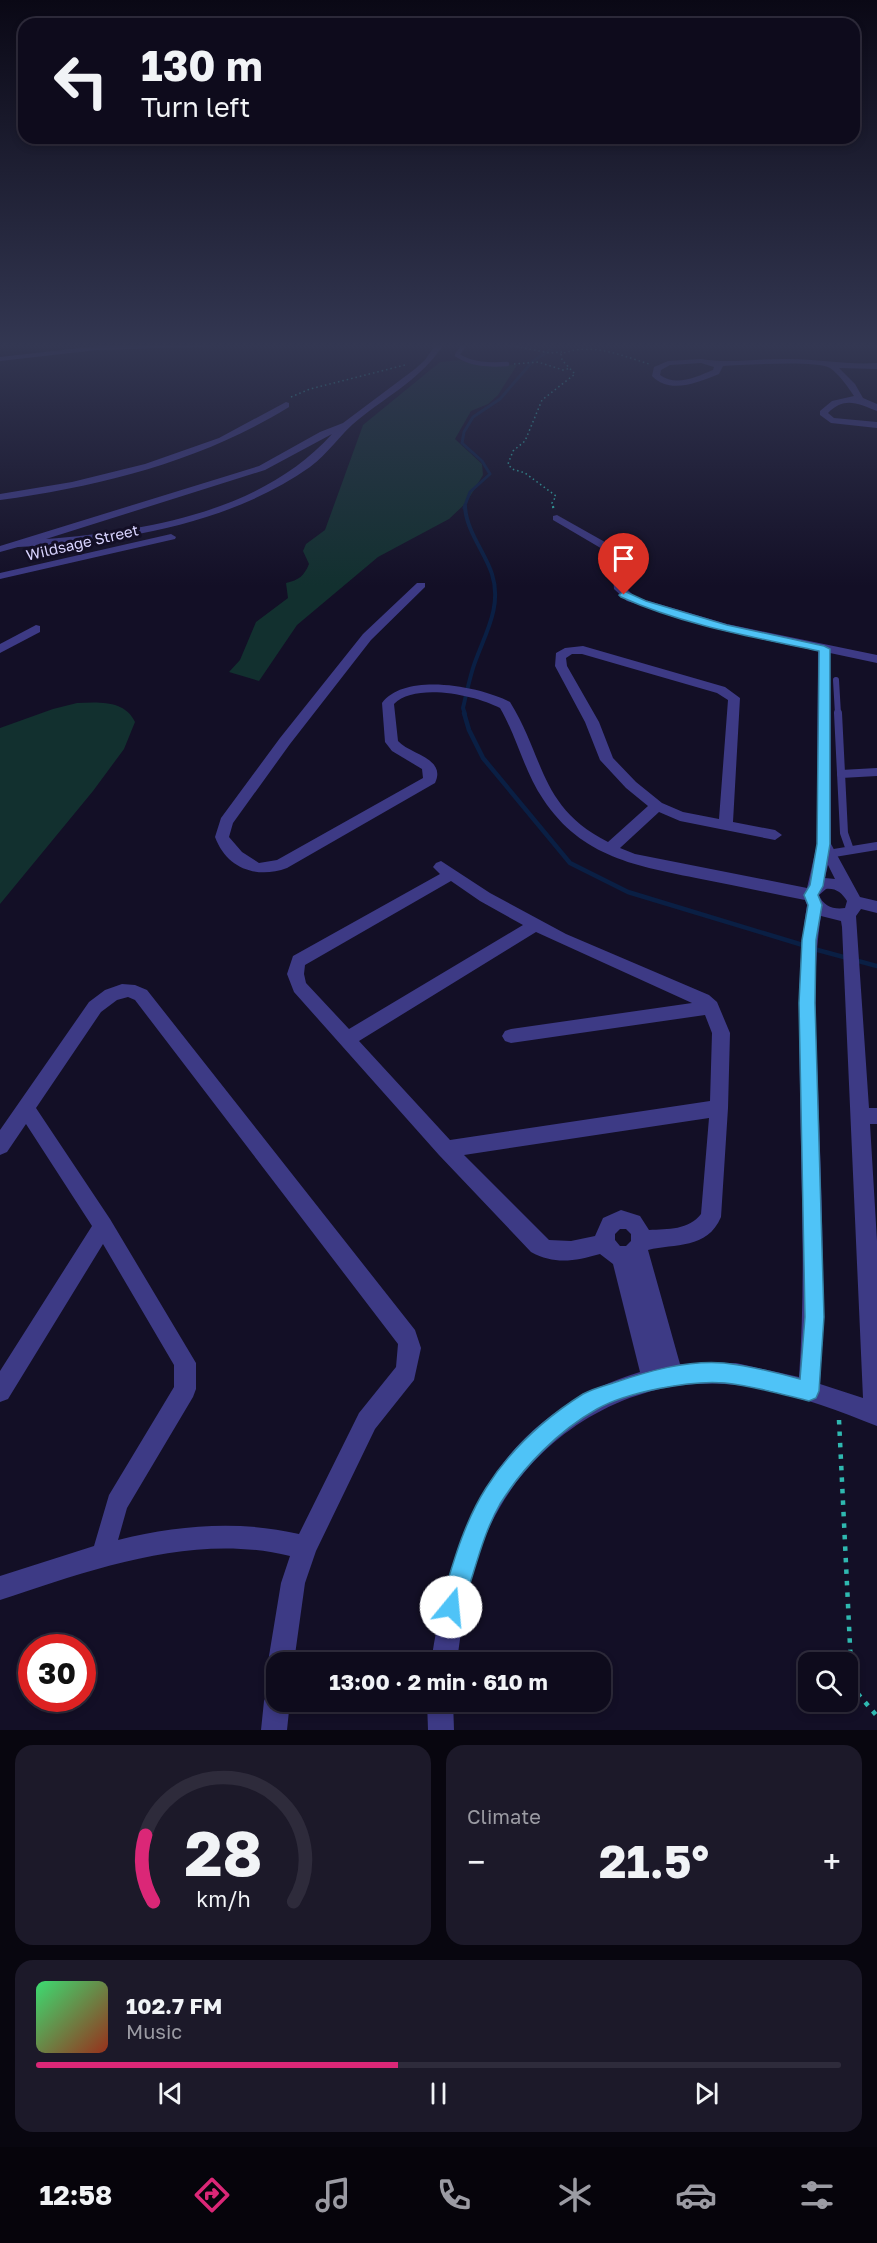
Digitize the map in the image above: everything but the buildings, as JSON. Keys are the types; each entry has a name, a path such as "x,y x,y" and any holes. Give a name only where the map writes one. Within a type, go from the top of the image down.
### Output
{"street":[{"path":"0,497 90,482 138,469 190,452 253,425"},
{"path":"0,549 262,468 323,434 345,425"},
{"path":"18,544 172,524 230,507 268,490 309,464 346,425"},
{"path":"557,518 608,548 617,561 620,589 631,599 725,627 877,658"},
{"name":"Wildsage Street","path":"0,576 171,537"},
{"path":"421,585 367,637 285,741 226,822 222,836 224,842 252,867 270,868 282,864 424,786 432,775 428,766 392,742 388,703 395,694 408,689 449,691 483,695 505,705 538,781 552,805 579,831 609,850 632,859 814,895 834,915 850,902"},
{"path":"0,649 36,629"},
{"path":"809,1391 814,1317 807,1003 809,940 814,895 825,850 824,649"},
{"path":"726,825 734,698 722,690 583,650 563,652 559,659 561,666 592,722 607,760 631,785 657,806 680,816 775,835"},
{"path":"609,850 657,806"},
{"path":"445,1652 451,1607 469,1545 499,1489 522,1457 551,1430 592,1401 663,1378 723,1373 759,1378 809,1391 876,1414 869,1116 853,1004 850,902 825,850"},
{"path":"446,871 535,925 702,1000 711,1008 720,1023 719,1108 711,1216 706,1226 698,1232 627,1247 557,1253 546,1251 528,1236 346,1040 300,987 295,973 299,961 446,871"},
{"path":"814,895 829,883 850,902 877,907"},
{"path":"346,1040 535,925"},
{"path":"0,1146 95,1007 108,996 122,990 133,990 148,1004 407,1338 410,1348 406,1372 367,1421 305,1547 293,1583 283,1652"},
{"path":"511,1036 711,1008"},
{"path":"26,1108 103,1226 177,1346 185,1363 187,1377 185,1389 117,1503 106,1541 105,1553"},
{"path":"446,1149 719,1108"},
{"path":"0,1391 103,1226"},
{"path":"627,1247 663,1378"},
{"path":"0,1588 105,1553 159,1544 216,1538 257,1537 305,1547"},
{"path":"274,1730 276,1712"},
{"path":"440,1712 441,1730"}],"lane":[{"path":"836,680 844,833 850,850"},
{"path":"841,774 877,772"},
{"path":"825,850 850,850 877,846"}],"path":[{"path":"531,425 525,441 513,452 508,464 512,469 525,473 540,486 554,493 556,496 552,503 557,518"},
{"path":"838,1400 852,1687 877,1716"}],"green space":[{"path":"363,425 463,425 455,439 482,464 483,475 466,503 449,519 378,557 297,625 259,681 229,672 240,660 256,622 288,598 286,583 300,577 307,568 309,564 303,551 306,544 325,530"},
{"path":"77,703 102,703 118,706 131,715 135,722 124,749 93,791 0,904 0,728"}],"waterway":[{"path":"464,508 470,492 490,474 482,461 462,443 468,425"},
{"path":"465,506 472,533 492,574 495,599 490,622 470,678 463,708 465,714"},
{"path":"464,713 469,730 483,758 570,863 628,892 806,946"},
{"path":"814,949 877,966"}],"route":[{"path":"451,1607 469,1545 493,1497 522,1457 551,1430 592,1401 653,1379 695,1373 723,1373 759,1378 809,1391 814,1317 807,1003 809,940 815,905 811,895 816,886 824,844 824,649 725,627 642,603 624,595"}]}
